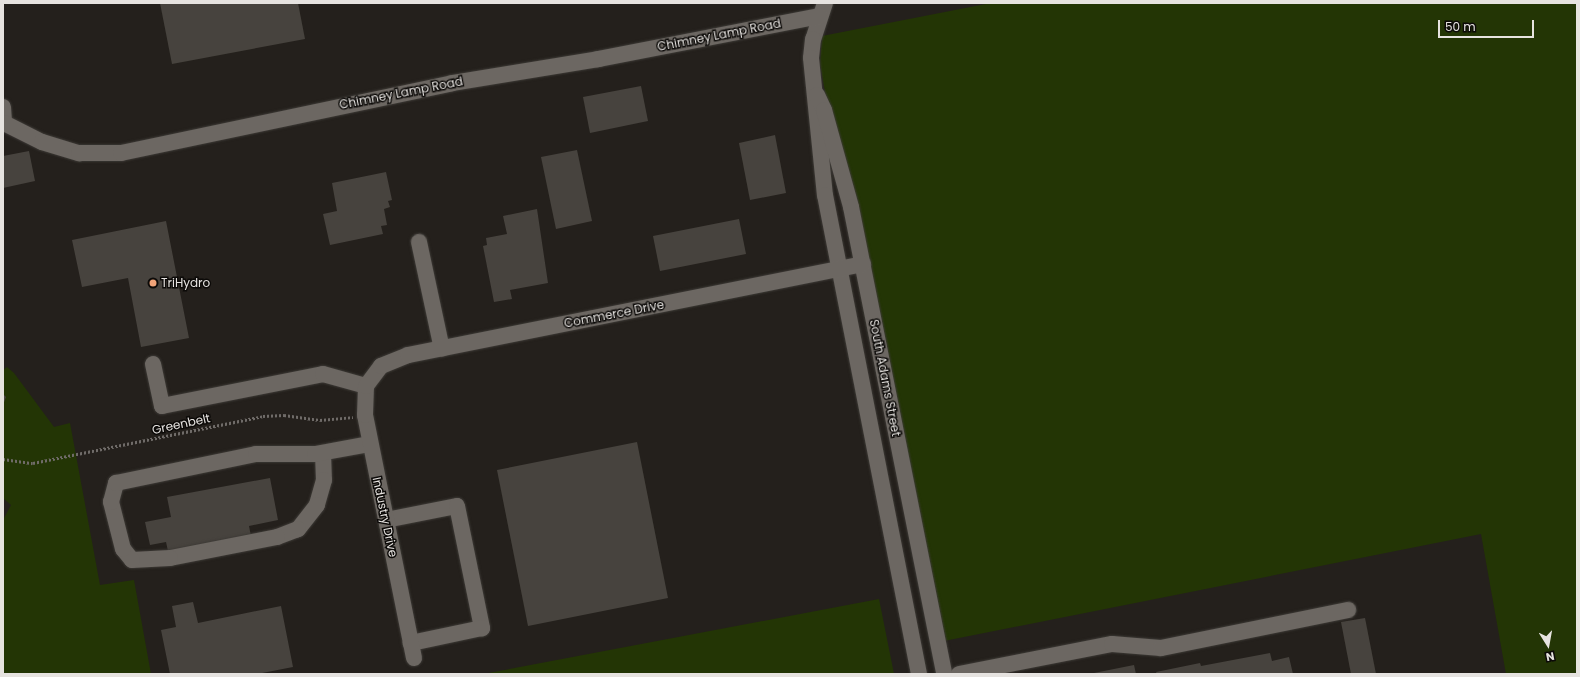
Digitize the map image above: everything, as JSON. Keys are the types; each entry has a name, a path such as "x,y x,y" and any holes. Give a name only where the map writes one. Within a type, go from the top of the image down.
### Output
{"street":[{"name":"South Adams Street","path":"822,9 810,58 825,195 838,269 919,674"},
{"name":"Chimney Lamp Road","path":"3,107 4,123 42,142 79,153 121,153 445,84 598,59 822,9"},
{"name":"South Adams Street","path":"813,87 824,110 846,186 863,264 944,674"},
{"path":"419,242 442,349"},
{"name":"Commerce Drive","path":"369,381 394,359 863,264"},
{"path":"153,364 162,406 323,374 369,381"},
{"name":"Industry Drive","path":"369,381 364,414 414,658"},
{"path":"323,453 324,480 317,506 298,529 277,537 170,558 132,560 123,548 111,502 116,483 256,454 323,453 370,444"},
{"path":"386,520 457,506 459,514 482,628 411,642"},
{"path":"959,674 1112,644 1161,648 1348,610"}],"path":[{"name":"Greenbelt","path":"3,459 33,463 263,416 284,415 320,420 364,414"}],"green space":[{"path":"991,3 1577,3 1577,674 1506,674 1481,534 944,641 827,103 820,64 822,36"},
{"path":"7,367 14,373 54,427 70,423 100,585 134,580 151,674 3,674 3,520 11,505 3,498 3,370"},
{"path":"879,599 894,674 483,674"}],"building":[{"path":"160,3 298,3 305,39 172,64"},
{"path":"641,86 648,121 590,133 583,97"},
{"path":"775,135 786,193 750,200 739,143"},
{"path":"577,150 592,221 556,229 541,157"},
{"path":"29,151 35,181 3,188 3,156"},
{"path":"386,172 392,200 388,201 390,207 384,209 387,225 381,226 383,234 330,245 323,214 337,211 332,183"},
{"path":"537,209 548,283 510,290 512,299 494,302 483,246 487,245 486,238 507,234 503,216"},
{"path":"739,219 746,254 660,271 653,236"},
{"name":"TriHydro","path":"166,221 189,338 141,347 128,278 82,287 72,240"},
{"path":"3,394 6,397 3,405"},
{"path":"637,442 668,598 528,626 497,470"},
{"path":"270,478 278,520 249,526 251,536 168,551 166,542 150,545 145,522 171,517 167,497"},
{"path":"193,602 198,623 281,606 293,667 257,674 170,674 161,630 176,627 172,606"},
{"path":"1365,618 1376,674 1351,674 1341,622"},
{"path":"1270,653 1272,661 1289,657 1293,674 1157,674 1156,672 1200,663 1201,666"},
{"path":"1134,665 1136,674 1094,674 1094,673"}],"place":[{"name":"TriHydro","path":"153,283"}]}
